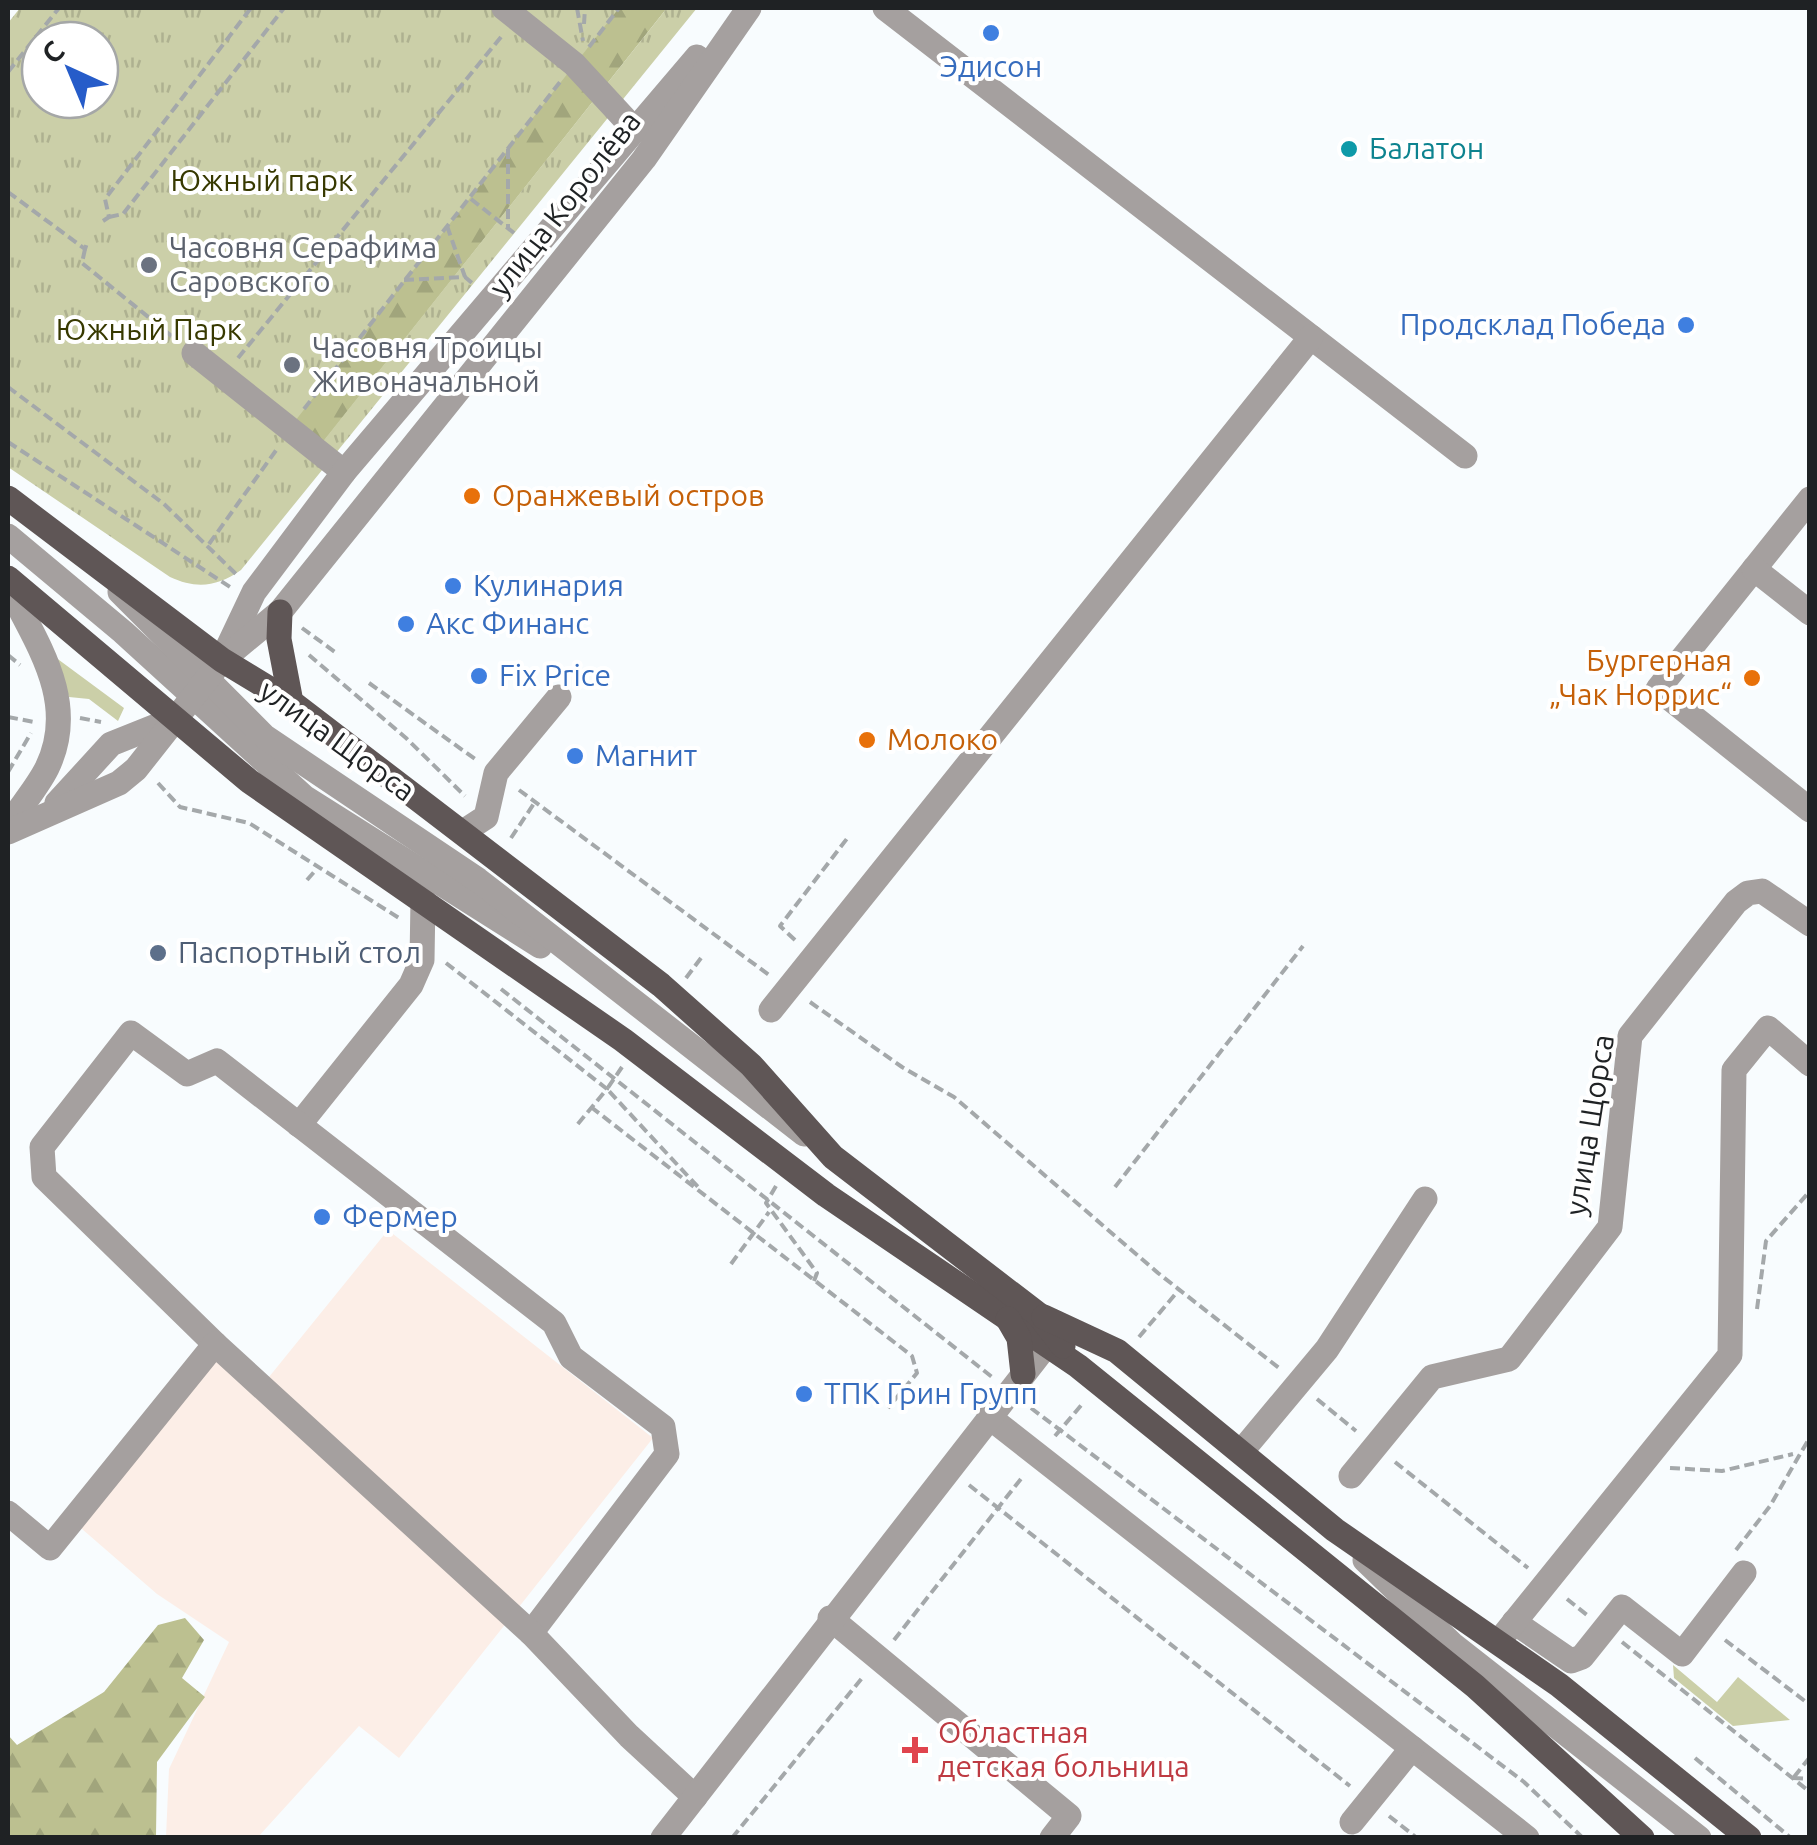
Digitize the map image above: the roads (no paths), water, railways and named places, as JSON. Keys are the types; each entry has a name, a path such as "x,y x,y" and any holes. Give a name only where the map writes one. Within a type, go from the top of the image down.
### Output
{"main road":[{"path":"8,498 88,559 207,678 291,702 662,985 751,1065 833,1157"},
{"path":"8,578 250,780 622,1040 826,1194 1008,1318 1047,1330"},
{"path":"280,621 291,702"},
{"name":"улица Щорса","path":"833,1157 1047,1330 1078,1366 1476,1686 1642,1838"},
{"path":"1008,1318 1019,1338 1016,1383"},
{"name":"улица Щорса","path":"1047,1330 1123,1356 1334,1530 1506,1631 1749,1838"}],"street":[{"name":"улица Королёва","path":"207,678 248,604 344,472 739,8"},
{"name":"улица Королёва","path":"207,678 280,621 632,175 749,8"},
{"path":"884,8 1465,456"},
{"path":"510,13 578,55 636,130"},
{"path":"771,1010 1312,337"},
{"path":"194,353 344,472"},
{"path":"1810,499 1658,689 1810,810"},
{"path":"8,510 88,559"},
{"name":"улица Щорса","path":"8,536 207,678 253,755 304,797 643,1010 833,1157"},
{"path":"1754,569 1810,613"},
{"path":"8,586 60,696 60,714 47,768 8,829"},
{"path":"8,829 119,783 140,764 207,678"},
{"path":"462,832 489,812 496,773 559,698"},
{"path":"50,810 110,744 173,719"},
{"name":"улица Щорса","path":"1351,1476 1432,1377 1509,1359 1610,1227 1630,1036 1736,902 1748,893 1762,891 1810,924"},
{"path":"300,1125 411,985 422,939 423,899"},
{"path":"1740,1562 1706,1626 1682,1654 1622,1607 1582,1657 1571,1661 1506,1631 1730,1355 1734,1070 1768,1028 1810,1064"},
{"path":"531,1632 667,1454 662,1427 571,1357 554,1324 218,1061 187,1074 131,1033 42,1147 44,1177 214,1344 531,1632 629,1736 696,1796"},
{"path":"1240,1452 1326,1349 1426,1200"},
{"path":"663,1838 824,1625 1016,1383 1047,1330"},
{"path":"8,1514 50,1548 214,1344"},
{"path":"989,1417 1527,1838"},
{"name":"улица Щорса","path":"1334,1530 1452,1644 1689,1832"},
{"path":"824,1625 879,1658 1070,1816 1052,1838"},
{"path":"1476,1686 1689,1832"},
{"path":"1352,1822 1412,1748"}],"place":[{"name":"Эдисон","path":"991,33"},
{"name":"Балатон","path":"1349,149"},
{"name":"Часовня Серафима Саровского","path":"149,265"},
{"name":"Продсклад Победа","path":"1686,325"},
{"name":"Часовня Троицы Живоначальной","path":"292,365"},
{"name":"Оранжевый остров","path":"472,496"},
{"name":"Кулинария","path":"453,586"},
{"name":"Акс Финанс","path":"406,624"},
{"name":"Fix Price","path":"479,676"},
{"name":"Бургерная „Чак Норрис“","path":"1752,678"},
{"name":"Молоко","path":"867,740"},
{"name":"Магнит","path":"575,756"},
{"name":"Паспортный стол","path":"158,953"},
{"name":"Фермер","path":"322,1217"},
{"name":"ТПК Грин Групп","path":"804,1394"},
{"name":"Областная детская больница","path":"915,1750"}],"park label":[{"name":"Южный парк","path":"262,181"},
{"name":"Южный Парк","path":"149,330"}]}
